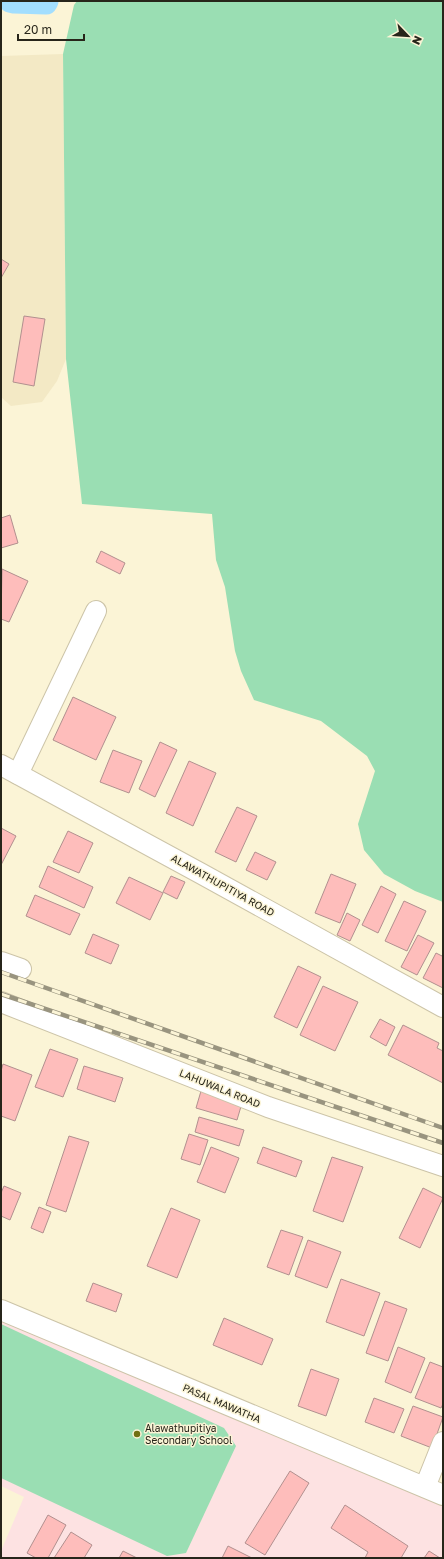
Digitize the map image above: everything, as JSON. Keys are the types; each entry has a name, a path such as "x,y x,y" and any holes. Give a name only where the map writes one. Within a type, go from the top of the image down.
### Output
{"street":[{"path":"10,770 96,611"},
{"name":"ALAWATHUPITIYA ROAD","path":"10,770 443,1007"},
{"path":"1,962 21,968"},
{"name":"LAHUWALA ROAD","path":"1,1002 268,1107 443,1166"},
{"name":"PASAL MAWATHA","path":"1,1310 443,1495"},
{"path":"425,1488 443,1442"}],"shaded area":[{"path":"63,54 66,359 57,381 42,402 11,406 1,397 1,56"},
{"name":"Alawathupitiya Secondary School","path":"1,1319 443,1506 443,1558 1,1558 1,1551 24,1497 1,1486"}],"green space":[{"path":"77,1 443,1 443,902 415,891 384,874 364,850 358,824 375,771 367,756 321,721 254,700 241,671 235,651 225,587 216,560 212,514 82,504 66,359 63,54 74,5"},
{"path":"1,1324 224,1428 236,1446 186,1553 167,1556 1,1478"}],"building":[{"path":"1,259 9,264 1,278"},
{"path":"24,316 45,319 34,386 13,382"},
{"path":"10,515 18,543 1,548 1,518"},
{"path":"101,551 125,563 120,574 96,562"},
{"path":"2,569 28,581 9,622 1,619"},
{"path":"73,697 116,717 96,760 53,740"},
{"path":"160,742 177,750 155,797 139,789"},
{"path":"113,750 142,761 129,793 100,782"},
{"path":"189,761 216,773 193,826 166,813"},
{"path":"237,807 257,816 236,862 215,852"},
{"path":"1,828 16,836 1,865"},
{"path":"68,831 93,843 79,873 53,862"},
{"path":"255,852 276,862 267,880 246,870"},
{"path":"48,866 93,887 84,908 39,887"},
{"path":"331,874 356,884 340,923 315,913"},
{"path":"171,876 185,882 177,899 163,892"},
{"path":"129,877 163,893 150,920 116,903"},
{"path":"381,886 396,894 378,933 362,925"},
{"path":"35,895 80,914 70,935 26,916"},
{"path":"404,901 426,911 407,951 385,941"},
{"path":"347,913 360,920 350,941 337,935"},
{"path":"93,934 119,945 111,964 85,953"},
{"path":"418,935 434,943 417,975 401,967"},
{"path":"436,953 442,956 443,954 443,988 423,978"},
{"path":"298,966 321,977 297,1028 274,1017"},
{"path":"323,986 358,1002 335,1051 300,1035"},
{"path":"380,1019 395,1027 386,1046 370,1037"},
{"path":"403,1025 439,1043 437,1048 443,1051 443,1083 388,1055"},
{"path":"50,1049 78,1059 63,1097 35,1087"},
{"path":"3,1064 32,1075 15,1121 1,1116 1,1071"},
{"path":"84,1066 123,1078 115,1102 77,1089"},
{"path":"201,1091 242,1103 237,1120 196,1108"},
{"path":"199,1117 244,1130 239,1146 195,1132"},
{"path":"189,1134 208,1140 200,1165 181,1159"},
{"path":"69,1136 89,1142 66,1212 46,1205"},
{"path":"211,1147 239,1158 225,1193 197,1182"},
{"path":"263,1147 302,1161 296,1177 257,1163"},
{"path":"332,1157 363,1167 343,1222 313,1211"},
{"path":"4,1186 21,1193 10,1220 1,1216 1,1193"},
{"path":"423,1188 443,1198 420,1248 399,1238"},
{"path":"39,1207 51,1212 43,1233 31,1228"},
{"path":"171,1208 200,1220 177,1278 147,1266"},
{"path":"281,1230 303,1237 289,1275 267,1267"},
{"path":"308,1240 341,1252 327,1288 295,1276"},
{"path":"341,1279 380,1293 364,1336 326,1322"},
{"path":"93,1283 122,1294 116,1312 86,1301"},
{"path":"385,1301 407,1309 388,1361 366,1353"},
{"path":"224,1318 273,1339 262,1365 213,1345"},
{"path":"398,1347 425,1358 411,1393 385,1382"},
{"path":"430,1362 443,1367 443,1404 441,1408 415,1398"},
{"path":"311,1369 339,1379 326,1416 298,1406"},
{"path":"374,1398 404,1409 394,1433 365,1422"},
{"path":"413,1406 443,1417 432,1448 401,1436"},
{"path":"290,1471 309,1483 265,1555 245,1543"},
{"path":"345,1505 408,1546 401,1558 365,1558 368,1552 331,1528"},
{"path":"48,1515 66,1525 48,1558 36,1558 27,1553"},
{"path":"71,1532 92,1545 84,1558 54,1558"},
{"path":"228,1546 252,1558 222,1558"},
{"path":"123,1551 137,1558 119,1558"},
{"path":"429,1551 440,1558 424,1558"}],"waterway":[{"path":"10,1 46,3 47,1"}],"railway":[{"path":"1,972 443,1128"},
{"path":"1,994 443,1143"}],"place":[{"name":"Alawathupitiya Secondary School","path":"137,1434"}]}
